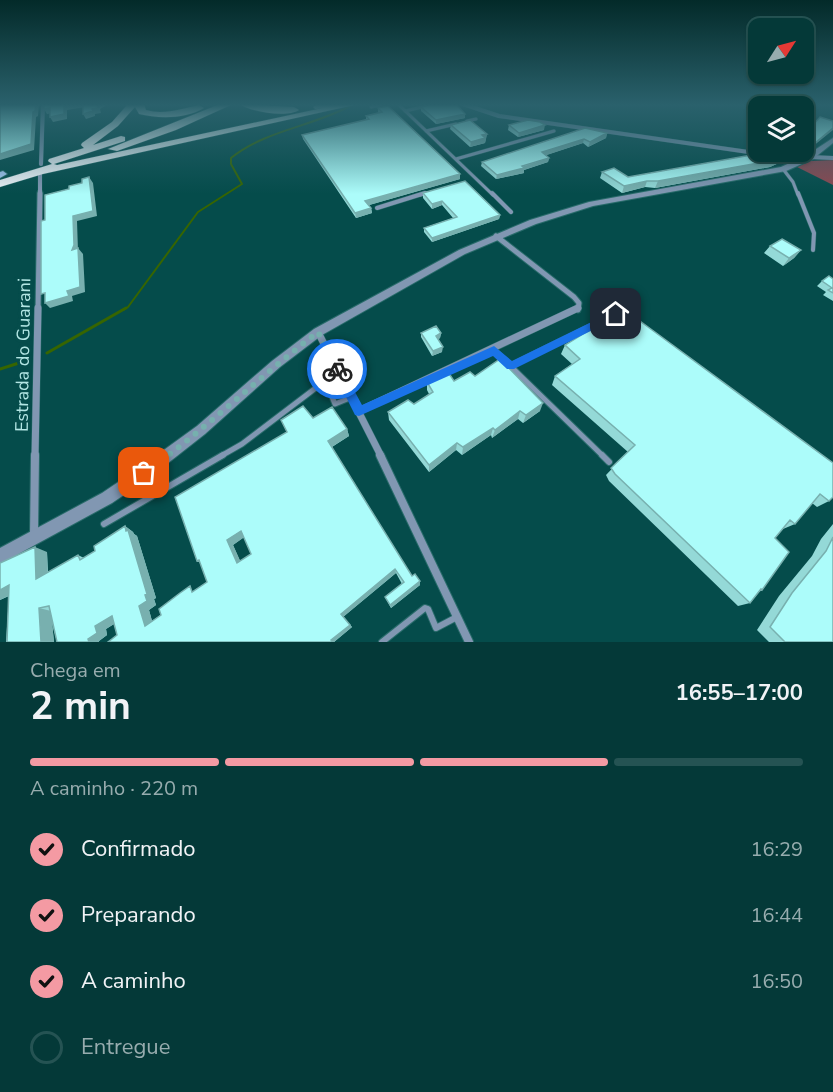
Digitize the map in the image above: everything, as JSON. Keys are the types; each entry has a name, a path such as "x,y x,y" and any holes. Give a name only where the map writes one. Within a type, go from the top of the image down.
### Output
{"highway":[{"path":"44,167 103,134"},
{"path":"44,167 134,134"},
{"path":"44,167 154,134"},
{"path":"1,177 207,134"}],"street":[{"name":"Estrada do Guarani","path":"34,539 43,134"},
{"path":"631,134 748,150"},
{"path":"814,153 833,140"},
{"path":"814,158 833,158"},
{"path":"0,556 107,498 174,452 276,364 318,332 431,267 496,236 592,204 783,169 798,162"},
{"path":"359,411 578,310 579,303 496,236"},
{"path":"318,332 359,411 469,642"}],"lane":[{"path":"429,134 511,212"},
{"path":"456,159 544,134"},
{"path":"783,169 793,182 814,233 813,250"},
{"path":"464,182 475,178"},
{"path":"377,208 432,192"},
{"path":"510,366 616,314"},
{"path":"494,350 609,462"},
{"path":"104,524 234,449 321,384 327,385 335,404 352,397"},
{"path":"382,642 422,609 428,609 436,628 457,617"}],"shaded area":[{"path":"833,160 833,185 797,167 814,161"}],"building":[{"path":"0,134 32,134 31,144 0,154"},
{"path":"418,134 460,174 365,201 371,208 355,213 302,135"},
{"path":"462,134 487,134 482,135 485,138 471,142"},
{"path":"567,134 605,134 590,142 584,139 542,152 549,158 497,175 482,162"},
{"path":"814,134 826,134 815,143"},
{"path":"748,156 748,162 764,162 624,186 602,172 614,168 628,177"},
{"path":"89,177 93,211 73,216 74,245 72,250 78,248 80,287 67,291 69,296 45,303 45,293 41,294 41,221 45,220 45,195 69,189 69,186 82,183 82,179"},
{"path":"465,181 500,215 432,238 424,228 457,217 442,201 432,204 423,193"},
{"path":"782,239 801,250 789,258 770,246"},
{"path":"829,276 833,279 833,293 828,290 832,288 822,281"},
{"path":"629,313 833,463 833,497 829,501 820,494 795,524 790,520 775,538 789,552 750,603 615,474 611,468 635,445 555,376 580,359 565,345 602,322 610,326"},
{"path":"436,326 441,333 436,336 443,347 433,351 421,333"},
{"path":"500,359 543,403 526,415 520,411 495,430 493,428 463,447 457,443 429,465 388,412 408,400 414,404 433,392 427,382 448,372 454,381 470,372 475,376"},
{"path":"303,406 313,418 332,407 347,429 328,441 412,576 415,574 420,581 390,605 385,597 404,582 395,569 341,614 350,625 331,640 333,642 108,642 117,635 112,616 95,626 97,633 88,639 89,642 57,642 49,606 39,608 41,642 7,642 9,585 0,590 0,563 35,547 36,579 78,555 80,560 95,551 94,546 125,526 147,594 145,595 147,601 139,606 145,626 161,615 159,609 180,593 190,586 192,592 207,582 199,560 197,561 175,497 287,432 281,420","holes":["241,531 251,554 237,563 227,540"]},
{"path":"833,537 833,642 785,642 770,627 792,593 826,551"}],"waterway":[{"path":"123,310 128,307 198,212 242,184 231,164 231,158 259,141 277,134"},
{"path":"47,353 126,308"},
{"path":"0,369 22,362"}],"way so far":[{"path":"144,473 174,452 276,364 318,332 337,369"}],"route":[{"path":"337,369 359,411 494,350 510,366 616,314"}]}
